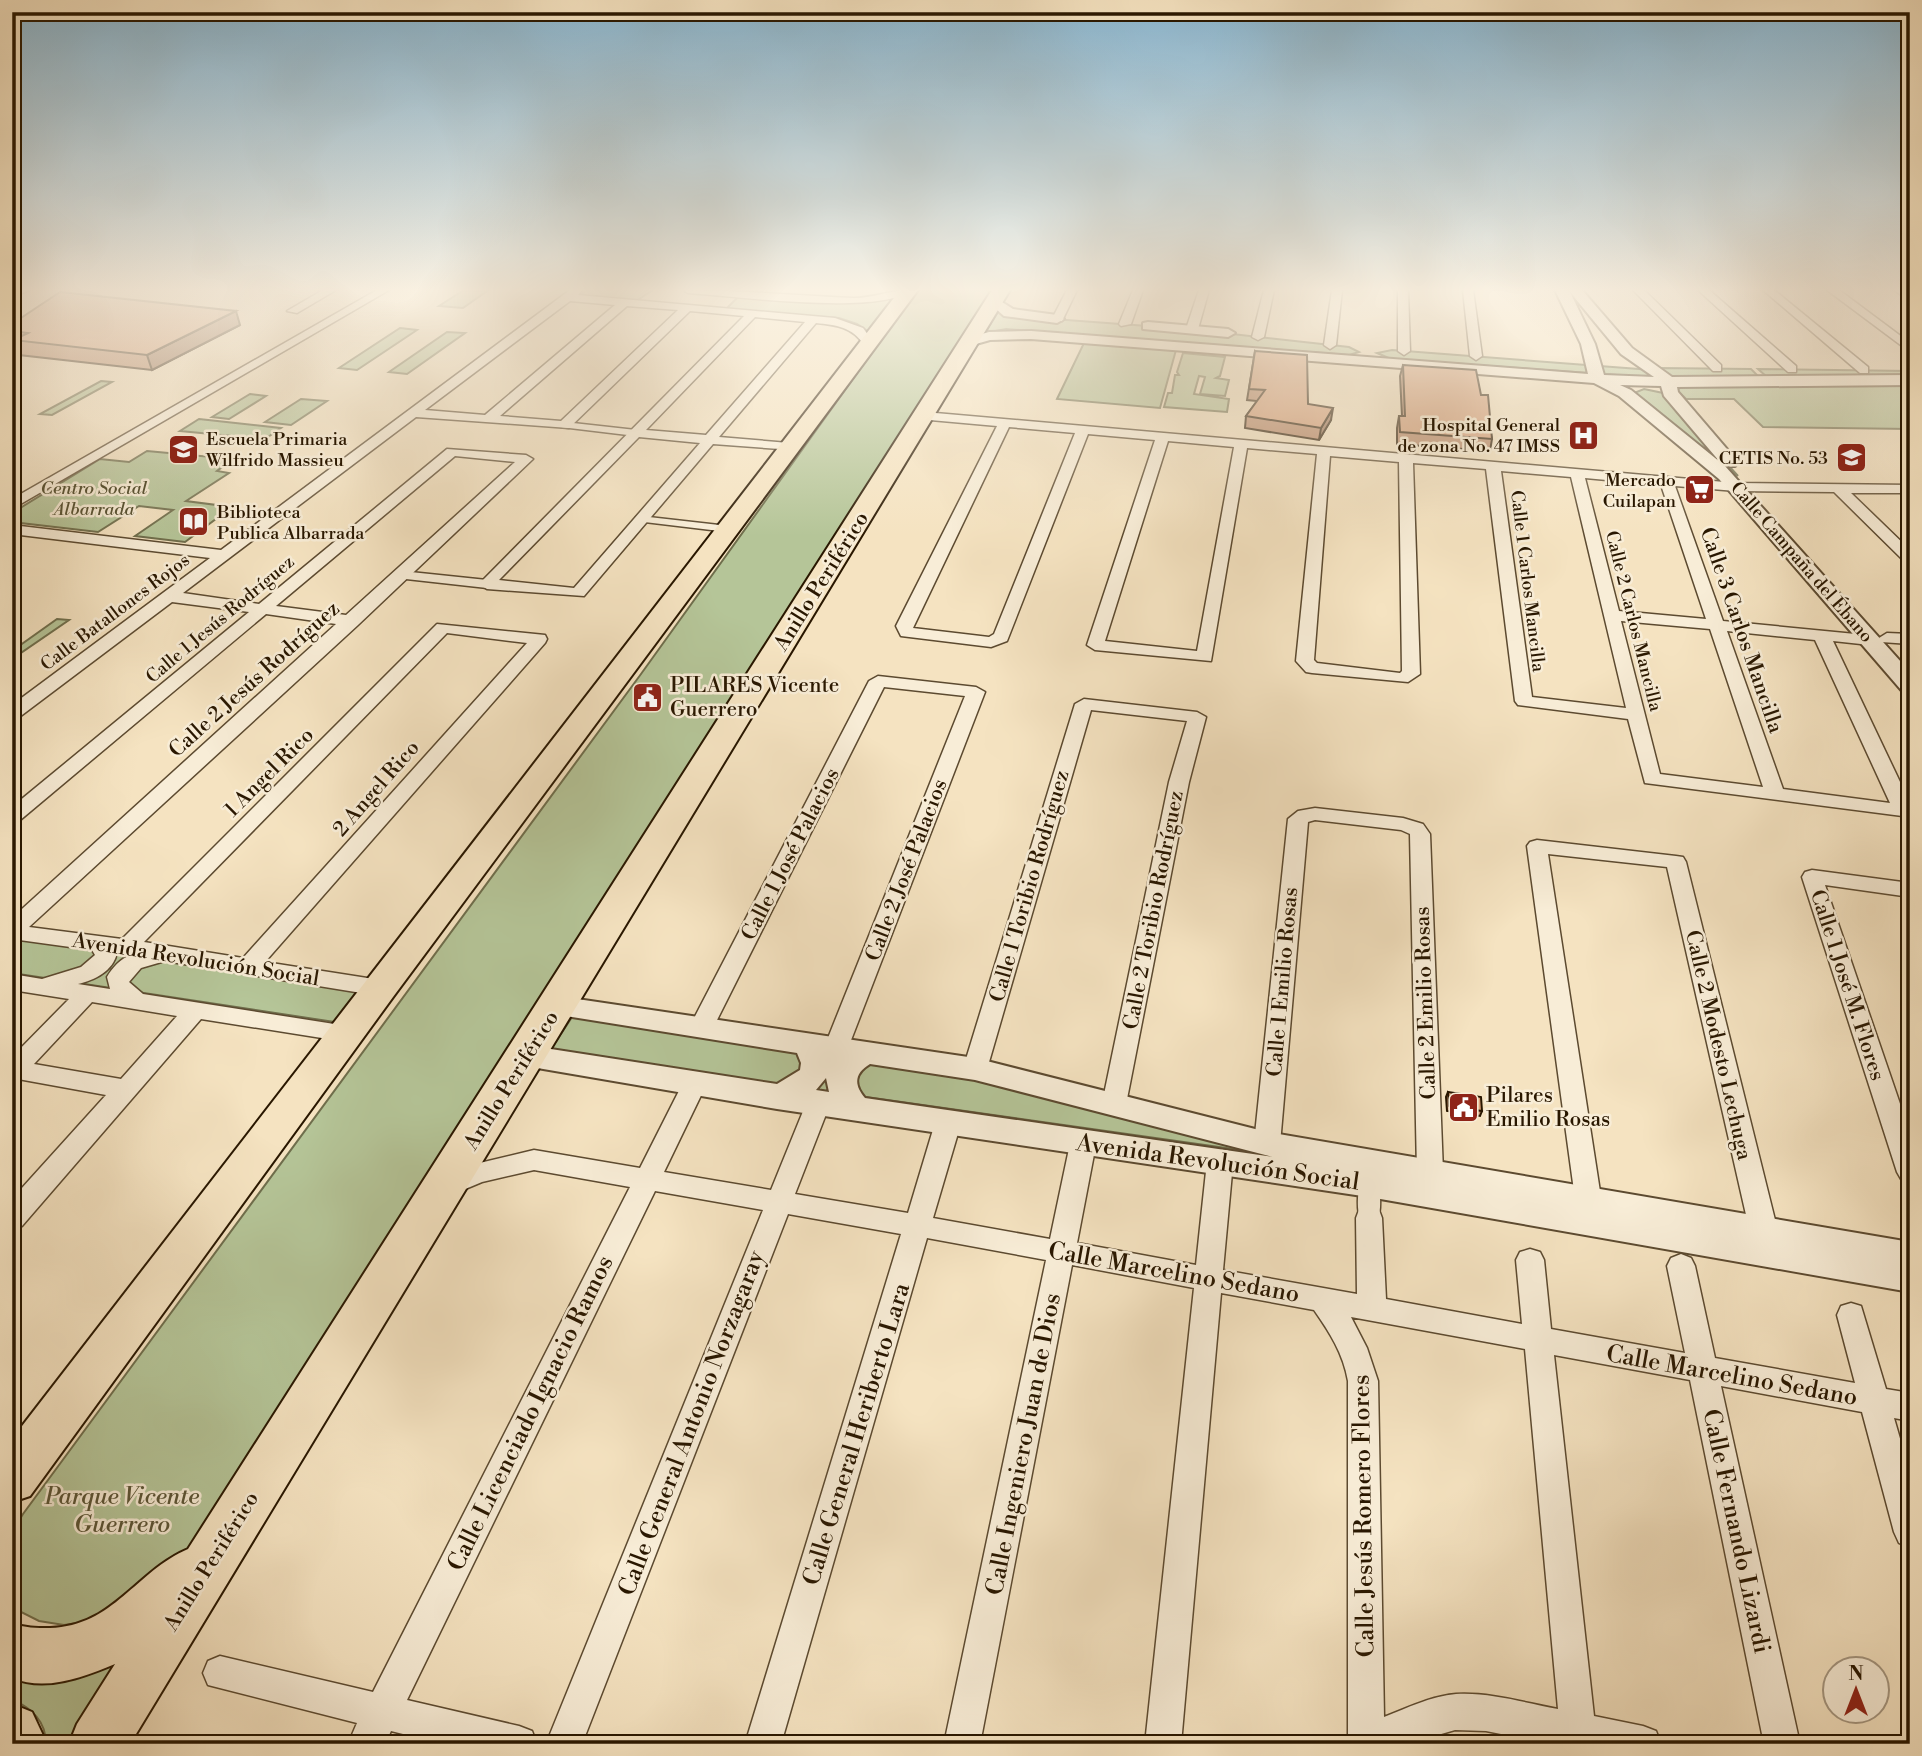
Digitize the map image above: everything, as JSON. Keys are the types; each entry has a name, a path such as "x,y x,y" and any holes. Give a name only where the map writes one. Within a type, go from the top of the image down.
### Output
{"main road":[{"path":"12,1479 846,372"},
{"name":"Anillo Periférico","path":"97,1744 951,372"},
{"path":"12,1650 18,1654 52,1657 103,1644 157,1606 222,1543"},
{"path":"12,1732 19,1744"}],"street":[{"path":"12,505 236,372"},
{"name":"Calle Batallones Rojos","path":"12,714 469,372"},
{"path":"487,420 543,372"},
{"path":"564,425 620,372"},
{"path":"487,584 696,372"},
{"path":"401,575 578,593 767,372"},
{"name":"Calle Campaña del Ébano","path":"1599,372 1743,487"},
{"path":"1618,372 1663,381 1910,380"},
{"name":"Calle Campaña del Ébano","path":"1652,372 1663,381 1743,487 1878,639 1910,686"},
{"path":"1625,393 1701,372"},
{"path":"1758,372 1768,381"},
{"path":"414,413 789,447"},
{"path":"924,416 1667,482 1743,487 1910,489"},
{"path":"1006,423 904,626 907,632 991,642 1001,637 1083,430"},
{"path":"1163,437 1095,645 1205,657 1241,444"},
{"path":"1324,451 1305,662 1312,668 1402,678 1411,674 1406,458"},
{"name":"Calle 2 Jesús Rodríguez","path":"12,931 526,459 452,452"},
{"name":"Calle 1 Jesús Rodríguez","path":"12,817 452,452"},
{"name":"Calle 1 Carlos Mancilla","path":"1493,466 1524,701 1638,715"},
{"name":"Calle 2 Carlos Mancilla","path":"1577,474 1652,779 1775,794"},
{"name":"Calle 3 Carlos Mancilla","path":"1667,482 1775,794"},
{"path":"1838,488 1910,559"},
{"path":"640,519 728,529"},
{"path":"12,529 223,555"},
{"path":"167,596 352,621"},
{"path":"1613,615 1822,636 1910,639"},
{"name":"2 Angel Rico","path":"248,967 539,639 443,628"},
{"name":"1 Angel Rico","path":"127,947 443,628"},
{"path":"1822,636 1907,810"},
{"name":"Calle Campaña del Ébano","path":"1878,639 1910,664"},
{"name":"Calle 1 José Palacios","path":"701,1028 878,681 976,692"},
{"name":"Calle 2 José Palacios","path":"836,1048 976,692"},
{"name":"Calle 1 Toribio Rodríguez","path":"975,1069 1084,704 1197,717"},
{"name":"Calle 2 Toribio Rodríguez","path":"1114,1104 1179,782 1197,717"},
{"path":"1775,794 1907,810"},
{"name":"Calle 1 Emilio Rosas","path":"1267,1144 1298,820 1305,815 1315,814 1403,824 1416,828 1420,834"},
{"name":"Calle 2 Emilio Rosas","path":"1420,834 1430,1172"},
{"name":"Calle 2 Modesto Lechuga","path":"1588,1198 1537,846 1676,862 1763,1228"},
{"name":"Calle 1 José M. Flores","path":"1910,890 1812,877 1910,1172"},
{"name":"Avenida Revolución Social","path":"12,931 380,988"},
{"path":"22,984 79,977 90,972 106,956 105,950 98,943"},
{"path":"136,1001 118,984 118,977 133,962 166,954"},
{"path":"22,984 347,1034"},
{"path":"13,1070 88,993"},
{"name":"Avenida Revolución Social","path":"557,1006 975,1069 1267,1144 1763,1228 1910,1256"},
{"path":"12,1218 196,1010"},
{"path":"777,1097 800,1088 814,1074 816,1062 806,1043"},
{"path":"856,1109 842,1095 840,1085 846,1066 855,1057 868,1053"},
{"name":"Avenida Revolución Social","path":"525,1056 948,1124 1369,1184 1679,1251 1910,1277"},
{"path":"13,1070 126,1089"},
{"name":"Calle Licenciado Ignacio Ramos","path":"366,1744 695,1083"},
{"name":"Calle General Antonio Norzagaray","path":"564,1744 818,1104"},
{"name":"Calle General Heriberto Lara","path":"763,1744 948,1124"},
{"name":"Calle Ingeniero Juan de Dios","path":"962,1744 1083,1144"},
{"name":"Calle Marcelino Sedano","path":"442,1189 476,1173 534,1160 919,1226 1910,1407"},
{"path":"1163,1744 1220,1162"},
{"path":"1369,1184 1372,1309"},
{"name":"Calle Fernando Lizardi","path":"1679,1251 1782,1744"},
{"path":"1530,1260 1578,1730"},
{"name":"Calle Jesús Romero Flores","path":"1322,1299 1351,1341 1360,1360 1363,1381 1366,1743"},
{"path":"1852,1315 1910,1532"},
{"path":"219,1673 519,1744"},
{"path":"1366,1743 1427,1717 1455,1712 1486,1713 1643,1744"}],"green space":[{"name":"Parque Vicente Guerrero","path":"858,372 944,372 182,1560 86,1622 64,1625 39,1621 19,1611 12,1603 12,1532 23,1514 641,674"},
{"path":"1070,372 1170,372 1160,408 1057,399"},
{"path":"1177,372 1221,372 1216,378 1229,380 1225,396 1200,394 1205,377 1199,376 1194,394 1229,399 1227,412 1164,407 1168,393 1172,393 1175,375 1179,375"},
{"path":"1574,372 1654,372 1660,378"},
{"path":"1663,372 1754,372 1759,377 1669,379"},
{"path":"1761,372 1910,372 1910,376 1767,377"},
{"path":"101,381 112,382 52,415 40,414"},
{"path":"1910,383 1910,429 1763,427 1734,399 1686,399 1678,391 1679,386"},
{"path":"1644,389 1663,393 1738,476 1634,393"},
{"path":"250,394 266,396 229,419 212,417"},
{"path":"301,399 327,401 291,425 265,422"},
{"path":"199,419 281,428 265,439 180,431"},
{"name":"Centro Social Albarrada","path":"147,451 233,459 217,471 229,473 186,501 232,507 185,542 135,536 173,510 139,506 98,532 12,522 12,513 100,459 129,462"},
{"path":"57,619 69,620 12,659 12,651"},
{"path":"12,925 371,981 341,1023 12,973"},
{"path":"576,1011 971,1070 1318,1161 549,1052"},
{"path":"140,1629 84,1744 46,1744 41,1722 26,1707 12,1699 12,1655"}],"building":[{"path":"1252,372 1307,372 1308,404 1333,408 1321,428 1246,416 1265,390 1249,389"},
{"path":"1403,372 1476,372 1481,395 1488,395 1492,439 1400,432 1399,416 1405,416"},
{"path":"1448,1092 1481,1097 1482,1111 1449,1106"}],"place":[{"name":"Hospital General de zona No. 47 IMSS","path":"1583,435"},
{"name":"Escuela Primaria Wilfrido Massieu","path":"183,449"},
{"name":"CETIS No. 53","path":"1851,458"},
{"name":"Mercado Cuilapan","path":"1699,490"},
{"name":"Biblioteca Publica Albarrada","path":"194,522"},
{"name":"PILARES Vicente Guerrero","path":"647,697"},
{"name":"Pilares Emilio Rosas","path":"1463,1107"}]}
